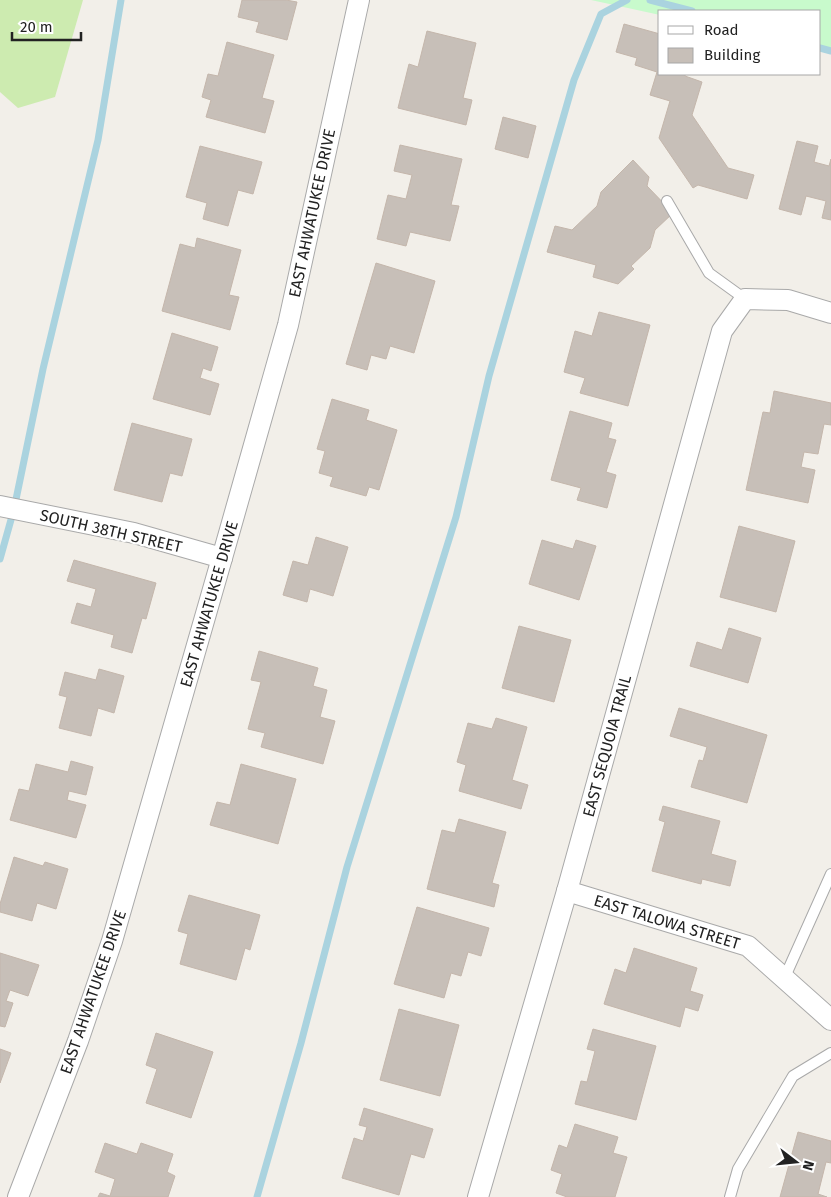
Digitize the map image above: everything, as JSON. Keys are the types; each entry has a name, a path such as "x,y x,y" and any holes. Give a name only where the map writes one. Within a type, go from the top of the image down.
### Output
{"street":[{"name":"EAST AHWATUKEE DRIVE","path":"18,1197 78,1041 112,941 222,558 288,325 358,0"},
{"path":"745,299 788,300 831,313"},
{"name":"EAST SEQUOIA TRAIL","path":"478,1197 566,891 722,331 745,299"},
{"name":"SOUTH 38TH STREET","path":"0,506 134,533 222,558"},
{"name":"EAST TALOWA STREET","path":"566,891 748,946 831,1020"}],"lane":[{"path":"667,201 709,273 745,299"},
{"path":"784,979 831,874"},
{"path":"730,1197 738,1169 793,1076 831,1053"}],"green space":[{"path":"0,0 83,0 55,97 18,108 0,92"},
{"path":"591,0 831,0 831,54 821,51 821,10 658,10 658,15"}],"building":[{"path":"242,0 286,0 297,2 287,40 256,32 259,22 238,17"},
{"path":"624,24 658,33 658,75 685,75 702,82 692,115 728,168 754,175 747,199 698,185 693,188 659,138 670,101 650,95 657,72 635,65 637,58 616,52"},
{"path":"427,31 476,43 463,98 472,100 466,125 398,108 409,64 418,67"},
{"path":"227,42 274,55 262,98 274,101 265,133 206,117 211,100 202,97 208,74 218,76"},
{"path":"503,117 536,126 528,158 495,149"},
{"path":"797,141 818,146 814,162 829,166 831,159 831,220 822,218 826,201 806,196 801,215 779,209"},
{"path":"400,145 462,159 451,205 459,206 450,241 410,232 406,246 377,239 388,195 406,199 412,175 394,171"},
{"path":"200,146 262,162 253,194 238,190 228,226 203,219 207,203 186,197"},
{"path":"633,160 649,177 647,186 673,213 655,230 650,248 631,266 634,269 618,284 593,277 596,265 547,252 555,226 572,230 597,206 601,192"},
{"path":"197,238 241,250 229,295 239,297 230,330 162,311 180,244 195,248"},
{"path":"376,263 435,281 414,353 390,346 386,359 371,355 367,370 346,364"},
{"path":"599,312 650,325 628,406 580,393 585,378 564,372 575,331 592,336"},
{"path":"172,333 218,347 211,371 203,368 200,378 219,384 210,415 153,399"},
{"path":"774,391 831,403 831,425 824,424 818,454 804,452 801,467 815,470 808,503 746,490 763,412 770,413"},
{"path":"332,399 369,410 366,420 397,430 379,490 369,487 366,496 330,486 333,477 319,473 325,451 317,449"},
{"path":"570,411 612,423 608,438 616,440 606,472 616,475 607,508 577,500 581,488 551,480"},
{"path":"132,423 192,439 182,476 170,473 162,502 114,490"},
{"path":"739,526 795,541 776,612 720,597"},
{"path":"316,537 348,547 333,596 310,589 307,602 283,595 293,561 308,565"},
{"path":"542,540 573,549 576,540 596,546 579,600 529,584"},
{"path":"74,560 156,583 146,619 142,618 132,653 111,647 114,635 71,623 77,603 91,607 96,589 67,581"},
{"path":"519,626 571,640 554,702 502,688"},
{"path":"729,628 761,638 748,683 690,666 697,642 722,650"},
{"path":"259,651 318,668 313,686 327,690 320,717 335,721 323,764 261,747 265,733 248,729 261,682 251,680"},
{"path":"99,669 124,676 114,713 98,708 91,736 59,728 67,697 59,695 65,672 96,680"},
{"path":"679,708 767,735 747,803 691,787 699,760 703,761 707,747 670,736"},
{"path":"496,718 527,727 512,780 528,785 521,809 459,791 466,765 457,762 468,723 492,729"},
{"path":"71,761 93,767 86,795 69,791 67,800 86,805 76,838 10,820 19,789 29,791 36,764 68,772"},
{"path":"241,764 296,779 278,844 210,825 217,802 230,805"},
{"path":"663,806 720,821 711,854 736,861 730,886 702,879 701,884 652,871 665,822 659,820"},
{"path":"459,819 506,832 492,883 499,885 494,907 427,889 442,830 455,833"},
{"path":"14,857 43,866 45,862 68,869 56,909 37,903 32,921 0,912 0,904"},
{"path":"189,895 260,915 250,950 245,948 236,980 180,964 188,934 178,931"},
{"path":"417,907 489,928 481,956 468,952 461,976 451,973 444,998 394,984"},
{"path":"634,948 697,968 690,991 703,995 698,1011 685,1007 680,1027 604,1004 615,969 626,973"},
{"path":"0,953 39,965 28,996 10,990 6,1001 13,1003 5,1027 0,1026"},
{"path":"399,1009 459,1025 440,1096 380,1080"},
{"path":"593,1029 656,1046 636,1120 575,1104 581,1081 587,1082 595,1051 587,1049"},
{"path":"156,1033 213,1052 191,1118 146,1103 157,1069 146,1065"},
{"path":"0,1049 11,1053 0,1083"},
{"path":"364,1108 433,1129 424,1158 411,1154 399,1195 342,1178 354,1138 363,1141 367,1127 359,1125"},
{"path":"575,1124 618,1137 613,1153 627,1157 615,1197 567,1197 556,1193 562,1174 551,1170 559,1145 567,1148"},
{"path":"798,1132 831,1141 831,1163 826,1162 818,1194 827,1197 780,1197"},
{"path":"105,1143 137,1154 141,1143 173,1154 167,1172 175,1176 168,1197 98,1197 100,1193 110,1196 115,1179 95,1172"}],"waterway":[{"path":"0,559 14,509 43,369 98,140 121,0"},
{"path":"257,1197 301,1043 347,867 456,517 489,376 574,80 601,14 627,0"},
{"path":"650,0 688,10"},
{"path":"821,48 831,51"}]}
